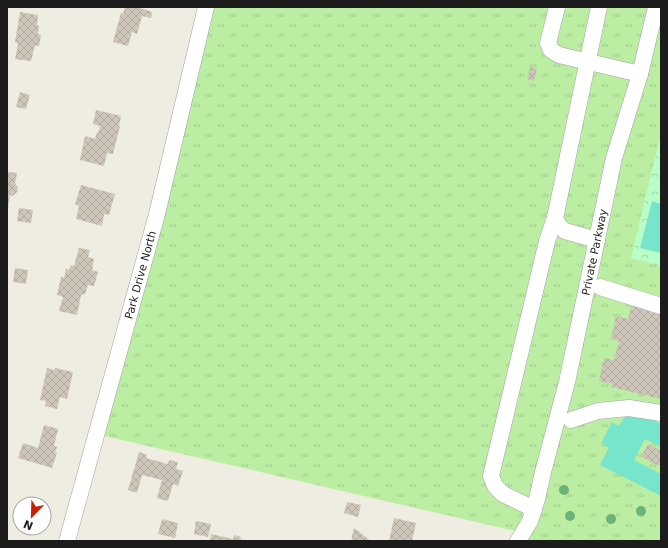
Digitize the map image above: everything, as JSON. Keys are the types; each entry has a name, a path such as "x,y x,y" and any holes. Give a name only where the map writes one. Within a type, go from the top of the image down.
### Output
{"street":[{"name":"Park Drive North","path":"67,541 157,214 206,7"},
{"path":"557,7 548,43 551,50 559,55 588,63 640,74"},
{"path":"536,504 503,494 495,486 491,476 548,241 555,218 599,7"},
{"name":"Private Parkway","path":"518,541 530,521 536,504 567,382 614,158 640,74 656,7"},
{"path":"555,218 558,225 565,231 597,240"},
{"path":"600,287 661,306"},
{"path":"571,420 598,411 629,408 661,413"}],"green space":[{"path":"204,7 661,7 661,541 524,541 528,534 100,435"},
{"path":"661,133 661,266 631,258"},
{"path":"652,201 661,204 661,253 640,248"},
{"path":"629,408 661,424 661,447 645,439 634,460 661,474 661,496 600,465 609,447 601,443 612,422 619,426"}],"building":[{"path":"125,7 137,7 152,12 151,18 142,16 137,34 132,32 128,46 113,42 121,13 123,14"},
{"path":"20,12 38,15 38,34 41,35 39,46 35,45 31,61 15,59 18,44 15,42"},
{"path":"530,67 537,69 534,81 527,79"},
{"path":"20,92 30,95 26,109 16,107"},
{"path":"96,110 121,116 113,154 107,153 104,166 80,160 85,136 95,139 97,132 98,133 100,126 93,124"},
{"path":"7,172 17,173 15,184 18,187 17,192 13,196 10,195 8,210"},
{"path":"81,185 115,194 109,215 104,214 102,226 76,219 79,206 75,204"},
{"path":"19,208 33,210 31,223 17,221"},
{"path":"79,248 90,250 88,257 94,259 92,270 98,272 94,286 88,285 85,294 81,295 77,315 59,311 63,297 57,295 61,277 64,278 66,269 69,270 71,265 74,266"},
{"path":"15,268 28,270 26,284 13,282"},
{"path":"632,303 661,310 661,399 611,387 612,384 599,381 604,358 614,360 619,341 611,339 616,316 628,319"},
{"path":"47,368 55,370 55,368 73,372 67,399 60,397 57,409 45,406 46,401 40,400"},
{"path":"44,425 58,429 54,446 57,447 55,452 57,453 52,468 18,458 23,443 38,448"},
{"path":"648,444 661,451 660,466 641,457"},
{"path":"139,452 147,455 146,458 168,464 169,460 178,462 176,469 183,471 178,486 173,484 168,501 157,498 162,480 142,475 137,493 128,490"},
{"path":"347,502 361,505 358,517 344,513"},
{"path":"394,518 416,523 412,541 389,541"},
{"path":"162,519 178,523 175,538 158,534"},
{"path":"196,521 211,524 208,537 194,534"},
{"path":"354,528 371,541 351,541"},
{"path":"211,534 233,539 234,535 247,541 210,541"}]}
